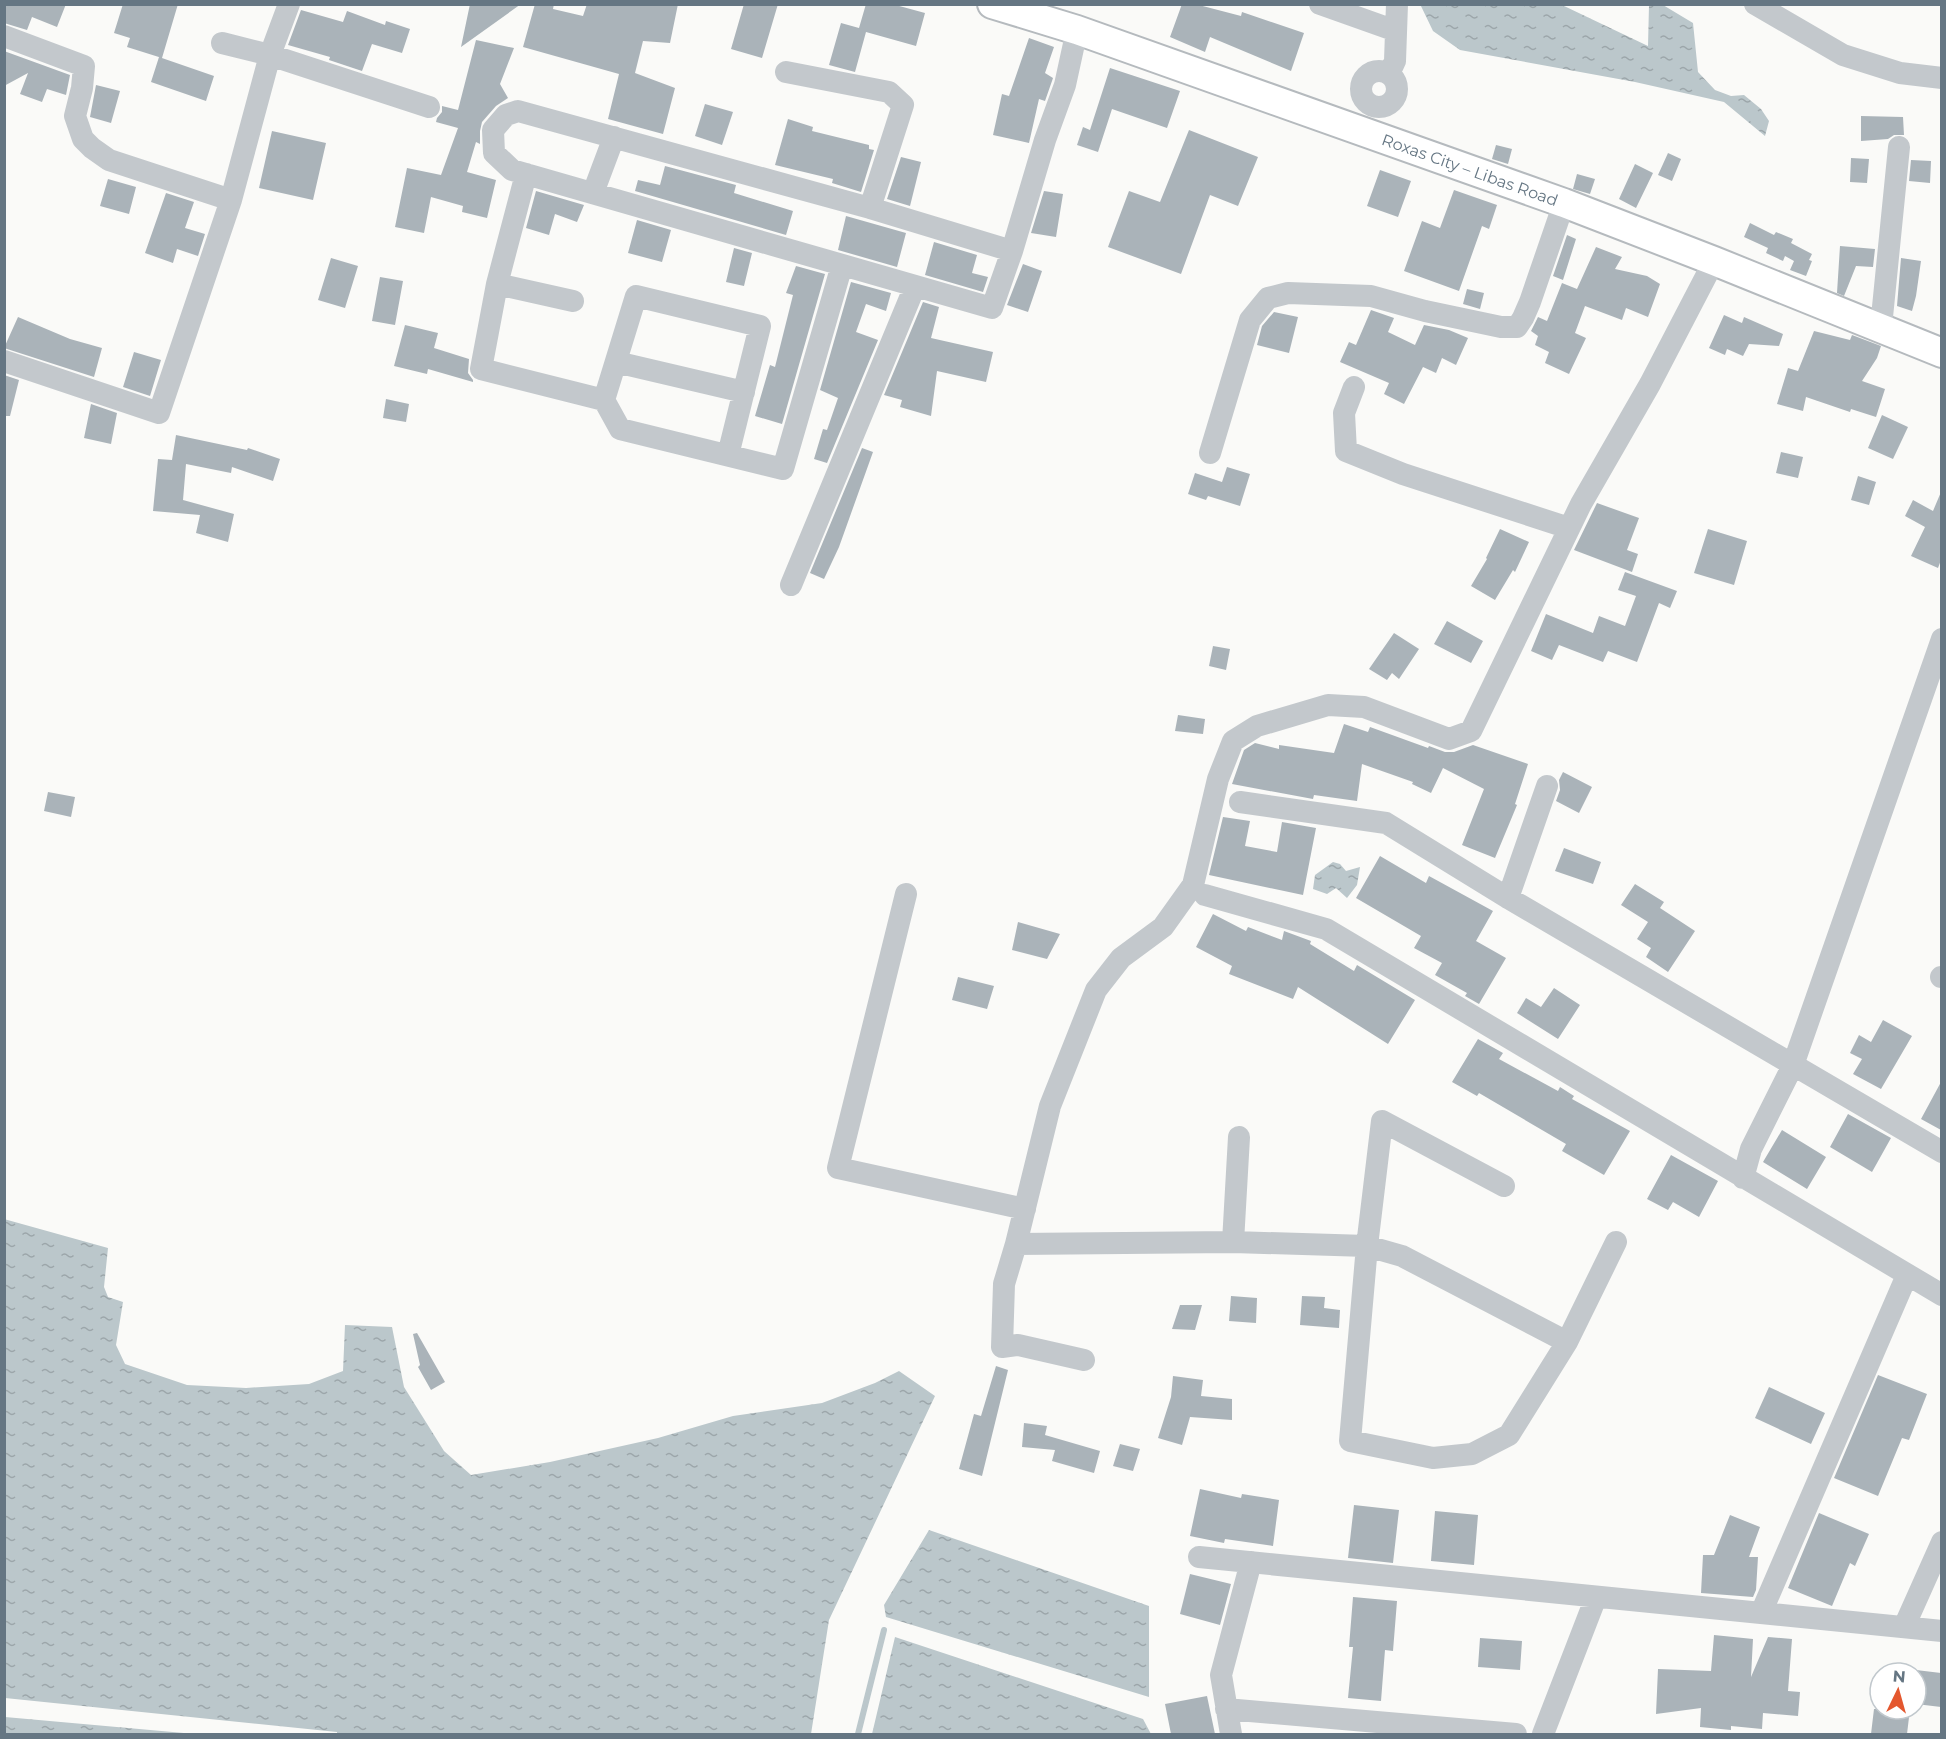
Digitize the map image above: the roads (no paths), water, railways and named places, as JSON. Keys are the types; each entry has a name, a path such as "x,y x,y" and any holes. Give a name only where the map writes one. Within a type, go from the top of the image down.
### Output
{"main road":[{"name":"Roxas City – Libas Road","path":"992,4 1077,30 1563,203 1881,327 1941,353"}],"street":[{"path":"4,361 159,413 231,200 270,55 289,4"},
{"path":"1320,4 1396,31"},
{"path":"1359,131 1371,105 1383,107 1393,101 1397,94 1395,80 1389,74 1395,61 1397,4"},
{"path":"1755,4 1843,55 1900,73 1941,78"},
{"path":"1012,251 880,213 870,208 518,111 506,115 493,130 494,153 512,170 992,308 1012,251 1045,140 1065,85 1077,30"},
{"path":"4,36 84,66 82,88 75,116 83,139 109,160 231,200"},
{"path":"222,43 270,55 429,107"},
{"path":"786,72 889,92 903,105 870,208"},
{"path":"593,193 614,137"},
{"path":"1881,327 1899,147"},
{"path":"526,174 497,284 481,369 604,400"},
{"path":"1210,453 1250,320 1268,298 1288,293 1371,296 1425,311 1501,327 1517,327 1524,318 1530,302 1563,203"},
{"path":"1084,1360 1018,1345 1002,1347 1004,1284 1050,1106 1096,990 1121,958 1163,927 1193,885 1218,779 1233,741 1257,726 1328,705 1364,707 1449,739 1471,731 1569,528 1650,384 1714,261"},
{"path":"728,455 760,326 636,296 604,400 620,429 783,469 842,265"},
{"path":"497,284 573,301"},
{"path":"791,585 915,286"},
{"path":"616,362 744,392"},
{"path":"1354,387 1344,413 1346,451 1403,474 1569,528"},
{"path":"1743,1178 1751,1149 1793,1065 1941,639"},
{"path":"1508,898 1547,786"},
{"path":"1240,801 1386,823 1508,898 1941,1152"},
{"path":"906,894 838,1168 1025,1209"},
{"path":"1205,895 1326,929 1941,1295"},
{"path":"1504,1186 1382,1121 1367,1246 1350,1441 1433,1458 1472,1454 1509,1435 1567,1342 1616,1242"},
{"path":"1233,1242 1239,1137"},
{"path":"1016,1244 1233,1242 1367,1246 1402,1256 1567,1342"},
{"path":"1761,1613 1907,1275"},
{"path":"1904,1627 1941,1542"},
{"path":"1199,1557 1941,1631"},
{"path":"1231,1734 1221,1675 1251,1563"},
{"path":"1543,1734 1596,1597"},
{"path":"1226,1709 1516,1734"}],"water":[{"path":"1420,4 1562,5 1648,46 1649,5 1663,5 1693,23 1698,72 1715,90 1731,96 1744,95 1761,109 1769,121 1765,136 1724,102 1635,82 1460,50 1433,31"},
{"path":"1333,862 1340,864 1346,871 1360,867 1357,885 1347,898 1336,888 1327,894 1313,889 1315,875"},
{"path":"4,1219 108,1248 104,1287 108,1297 123,1302 116,1345 125,1364 187,1385 246,1388 309,1384 343,1371 345,1325 392,1327 404,1387 444,1451 471,1475 550,1462 658,1438 733,1416 822,1403 875,1383 899,1371 935,1396 829,1620 811,1734 337,1734 337,1732 5,1698"},
{"path":"929,1530 1149,1606 1149,1697 886,1617 884,1605"},
{"path":"895,1637 1143,1719 1151,1734 872,1734"},
{"path":"5,1717 195,1734 5,1734"}],"waterway":[{"path":"858,1734 884,1630"}]}
